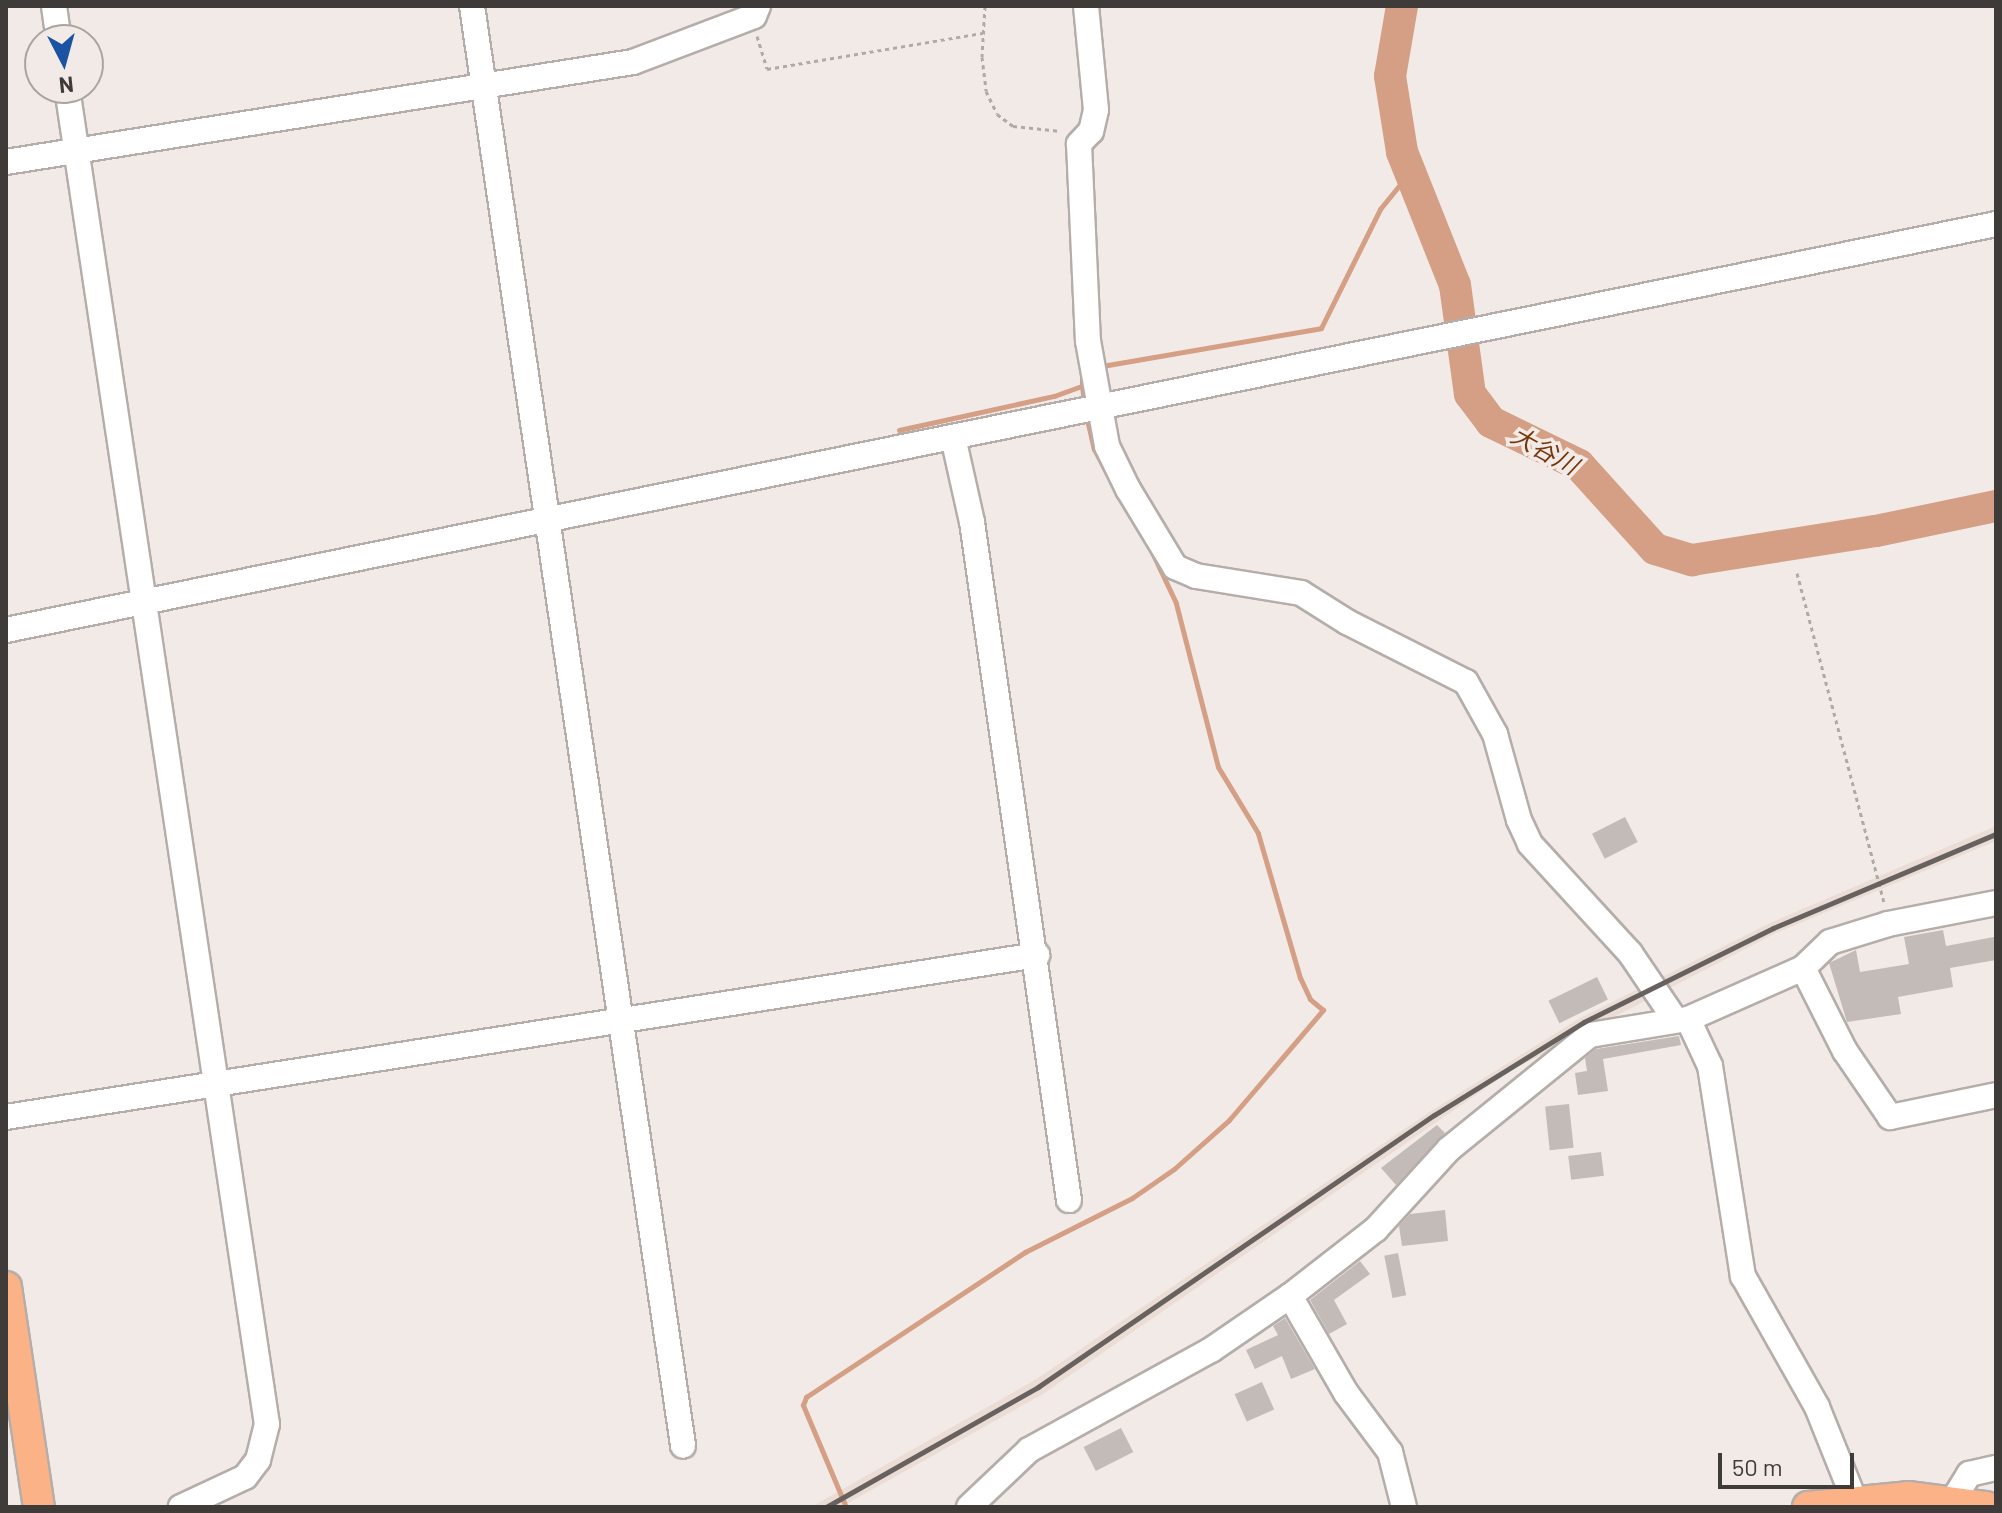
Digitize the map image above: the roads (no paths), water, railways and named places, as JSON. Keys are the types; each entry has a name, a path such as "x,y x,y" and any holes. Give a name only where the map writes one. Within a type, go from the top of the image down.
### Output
{"main road":[{"path":"6,1287 39,1507"},
{"path":"1808,1507 1854,1499 1953,1500 1986,1507"}],"street":[{"path":"472,6 683,1446"},
{"path":"1086,6 1096,110 1087,136 1079,144 1091,366 1089,410 1107,446 1175,567 1196,576 1301,593 1347,622 1466,682 1476,692 1530,844 1630,953 1681,1018 1710,1066 1743,1276 1817,1407 1854,1499"},
{"path":"6,162 633,62 756,11"},
{"path":"70,104 267,1424 258,1460 245,1477 181,1507"},
{"path":"6,630 1996,224"},
{"path":"953,437 972,522 1037,955 1069,1200"},
{"path":"969,1507 1029,1450 1211,1350 1290,1296 1376,1229 1449,1149 1590,1035 1681,1018 1803,968 1830,942 1888,924 1996,903"},
{"path":"6,1117 1037,955"},
{"path":"1803,968 1845,1051 1890,1117 1996,1095"},
{"path":"1290,1296 1346,1393 1390,1452 1404,1507"},
{"path":"1953,1500 1969,1474 1996,1468"}],"waterway":[{"name":"大谷川","path":"1402,6 1390,76 1402,152 1455,285 1470,394 1491,422 1579,465 1655,549 1692,560 1876,531 1996,506"},
{"path":"1102,366 1321,328 1380,209 1411,171"},
{"path":"899,430 1054,396 1082,386 1082,372"},
{"path":"1082,386 1084,402"},
{"path":"1086,415 1094,449 1107,473"},
{"path":"846,1507 803,1405 806,1397 1025,1252 1132,1198 1174,1169 1229,1120 1323,1010 1310,999 1300,978 1258,833 1218,767 1176,603 1150,548"}],"railway":[{"path":"826,1507 1038,1387 1434,1115 1584,1022 1773,928 1996,834"}]}
